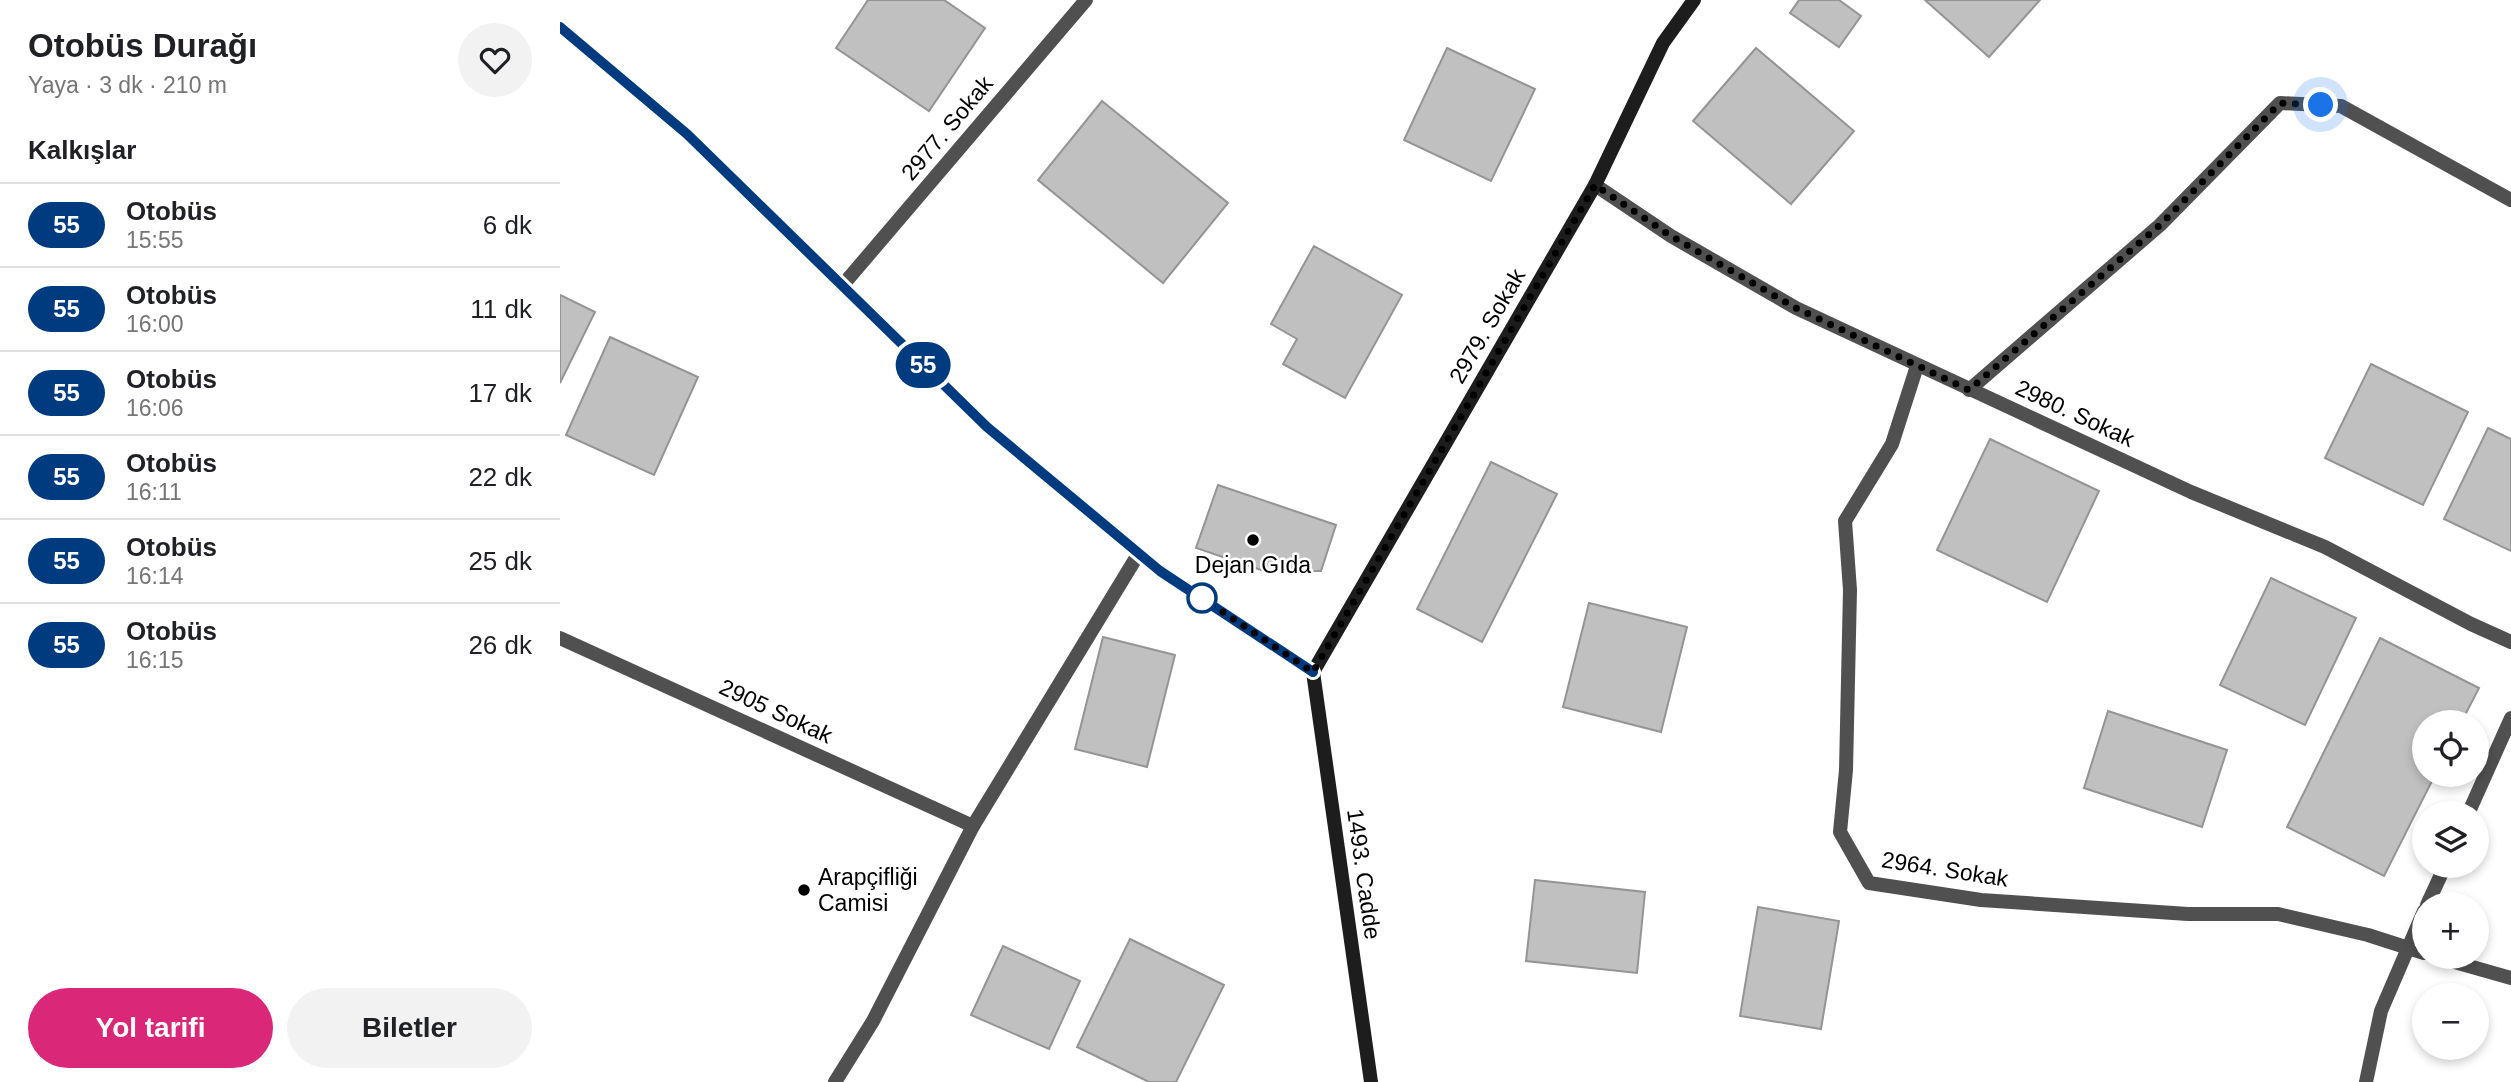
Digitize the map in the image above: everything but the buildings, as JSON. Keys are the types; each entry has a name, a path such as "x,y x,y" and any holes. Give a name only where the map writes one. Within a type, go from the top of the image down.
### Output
{"street":[{"name":"2977. Sokak","path":"842,286 1086,0"},
{"name":"2979. Sokak","path":"1313,672 1595,185 1662,43 1694,0"},
{"path":"560,27 687,134 987,427 1160,571 1313,672"},
{"path":"1969,390 2160,225 2280,103 2341,106 2511,200"},
{"name":"2980. Sokak","path":"1595,185 1671,236 1796,308 2191,492 2325,547 2471,624 2511,642"},
{"name":"2964. Sokak","path":"1917,366 1892,444 1845,521 1850,590 1846,770 1840,832 1869,883 1981,901 2188,914 2278,914 2368,935 2412,949"},
{"path":"835,1082 873,1021 973,826 1139,553"},
{"name":"2905 Sokak","path":"560,638 973,826"},
{"name":"1493. Cadde","path":"1313,672 1371,1082"},
{"path":"2474,801 2511,718"},
{"path":"2366,1082 2381,1011 2412,937"},
{"path":"2479,969 2511,978"}],"bus line":[{"name":"55","path":"560,27 687,134 987,427 1160,571 1313,672"}],"place":[{"name":"Dejan Gıda","path":"1253,540"},
{"name":"Arapçifliği Camisi","path":"804,890"}],"route":[{"path":"1202,598 1313,672 1595,185 1671,236 1796,308 1969,390 2160,225 2280,103 2321,105"}]}
